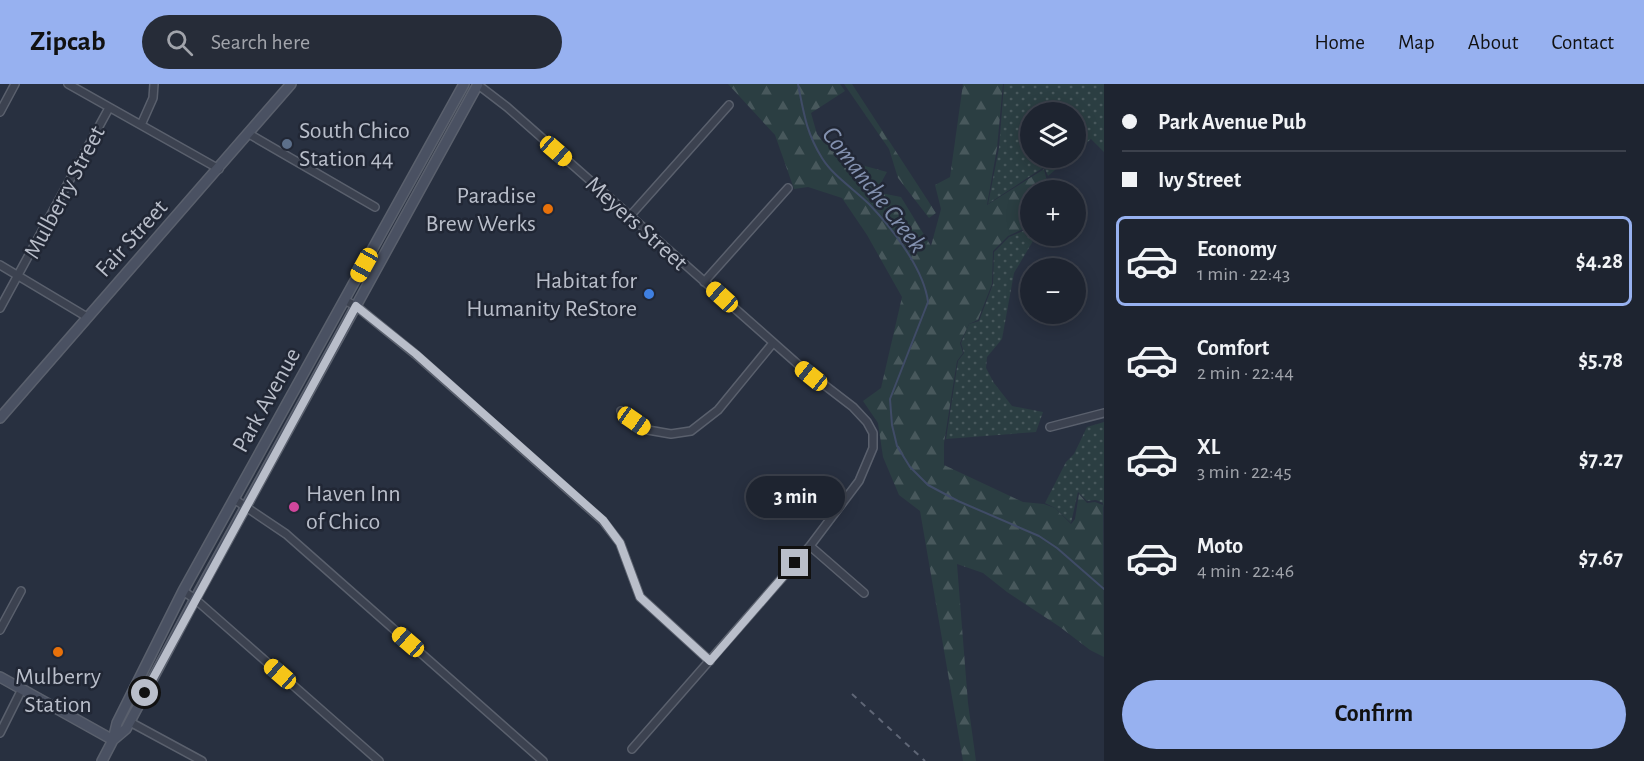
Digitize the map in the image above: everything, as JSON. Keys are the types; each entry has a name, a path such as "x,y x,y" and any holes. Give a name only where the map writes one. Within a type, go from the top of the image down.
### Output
{"main road":[{"name":"Fair Street","path":"0,418 291,84"},
{"name":"Park Avenue","path":"114,740 117,723 183,591 464,84"},
{"name":"Park Avenue","path":"102,761 114,740 130,722 477,84"},
{"path":"0,677 114,740"}],"street":[{"path":"0,112 15,84"},
{"path":"68,84 219,169"},
{"path":"141,124 153,98 154,84"},
{"name":"Meyers Street","path":"477,84 507,107 773,343 821,384 853,407 873,432 873,448 859,481 810,546 632,749"},
{"path":"630,216 729,105"},
{"name":"Mulberry Street","path":"0,308 109,108"},
{"path":"249,134 375,207"},
{"path":"704,282 788,188"},
{"path":"0,265 87,317"},
{"path":"344,300 356,306 416,354 603,520 620,543 640,597 710,661"},
{"path":"621,411 648,430 671,434 691,431 718,410 773,343"},
{"path":"1050,427 1104,413"},
{"path":"234,499 293,540 543,761"},
{"path":"810,546 864,593"},
{"path":"0,630 21,591"},
{"path":"183,591 195,599 379,761"},
{"path":"0,734 22,689"},
{"path":"130,722 202,761"}],"green space":[{"path":"728,84 840,84 845,91 811,113 817,134 824,143 841,143 854,163 887,172 876,192 901,197 931,246 941,209 935,185 950,177 963,84 1003,84 997,148 987,205 1020,184 1020,231 1008,236 993,251 992,284 978,320 969,324 960,343 963,353 957,361 944,443 944,465 1023,502 1044,504 1055,508 1071,524 1075,519 1079,494 1087,503 1095,502 1103,505 1104,657 1090,650 983,573 957,564 968,703 976,761 963,761 920,511 899,495 883,457 878,423 863,401 881,388 902,297 867,235 842,198 808,187 794,189 775,135"},
{"path":"844,84 852,84 936,213 929,218 898,178 889,149"},
{"path":"1004,84 1104,84 1104,152 1091,139 1086,143 1086,102 1020,102 1020,168 1042,168 1024,180 1020,180 1020,183 988,204 999,148"},
{"path":"1044,168 1057,168 1048,176"},
{"path":"1044,169 1047,180 1027,180"},
{"path":"1020,232 1020,246 1030,246 1023,258 1020,258 1020,263 1014,273 1002,339 987,357 986,368 994,383 1012,406 1043,412 1036,432 946,439 958,361 964,353 961,343 969,324 979,321 993,284 994,252 1009,237"},
{"path":"1104,422 1104,508 1103,503 1096,500 1087,501 1078,492 1071,523 1055,508 1045,503 1087,427"}],"waterway":[{"name":"Comanche Creek","path":"798,84 809,131 822,158 832,171 869,204 887,225 914,263 925,289 928,302 890,399 892,425 897,446 910,467 928,485 958,501 1039,536 1057,548 1104,589"}],"railway":[{"path":"852,694 925,761"}],"place":[{"name":"South Chico Station 44","path":"287,144"},
{"name":"Paradise Brew Werks","path":"548,209"},
{"name":"Habitat for Humanity ReStore","path":"649,294"},
{"name":"Haven Inn of Chico","path":"294,507"},
{"name":"Mulberry Station","path":"58,652"}],"route":[{"path":"145,693 356,306 416,354 603,520 620,543 640,597 710,661 795,563"}]}
